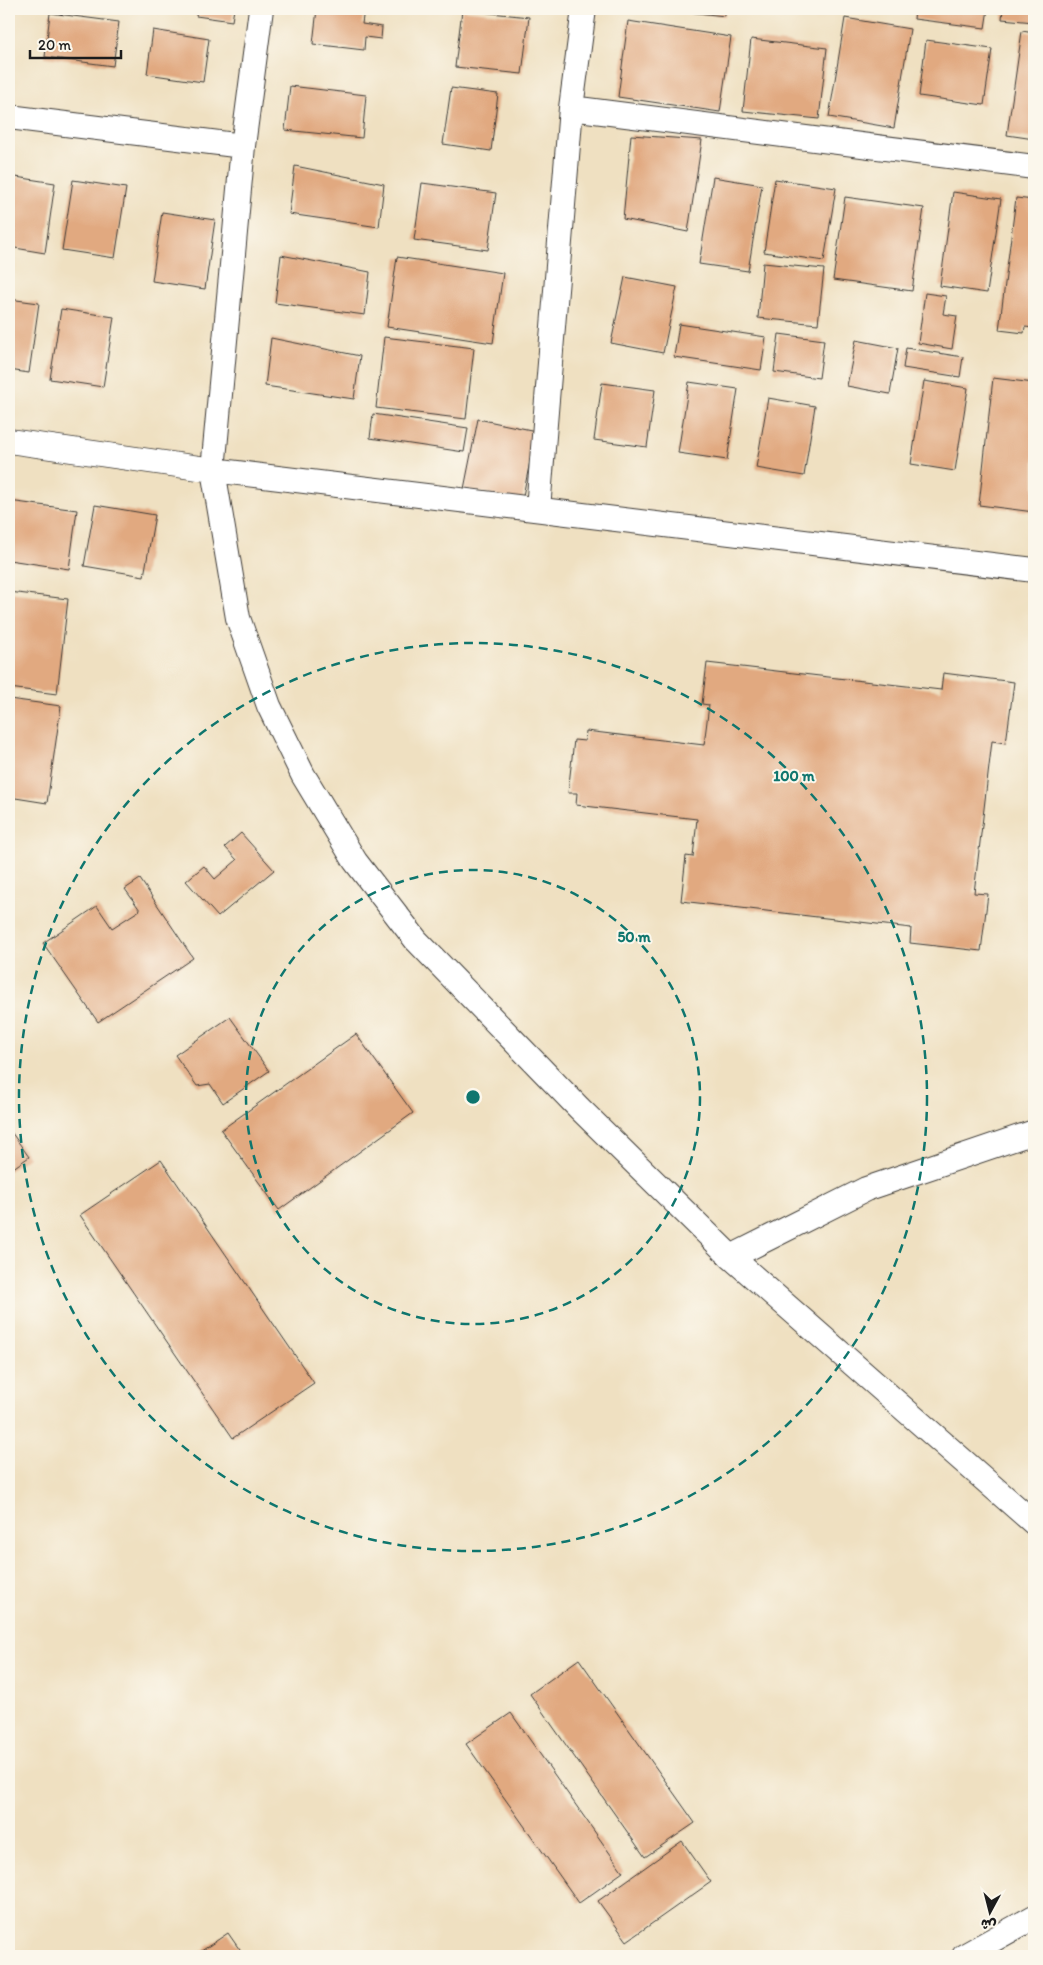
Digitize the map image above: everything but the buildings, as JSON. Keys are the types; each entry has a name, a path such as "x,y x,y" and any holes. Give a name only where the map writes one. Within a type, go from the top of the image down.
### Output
{"street":[{"path":"261,9 243,146 213,470 238,618 269,706 303,775 355,861 416,940 579,1108 731,1257 1034,1523"},
{"path":"538,509 571,108 584,9"},
{"path":"571,108 1034,167"},
{"path":"9,117 243,146"},
{"path":"9,441 213,470 1034,570"},
{"path":"731,1257 866,1189 1034,1131"},
{"path":"964,1956 1034,1917"}]}
